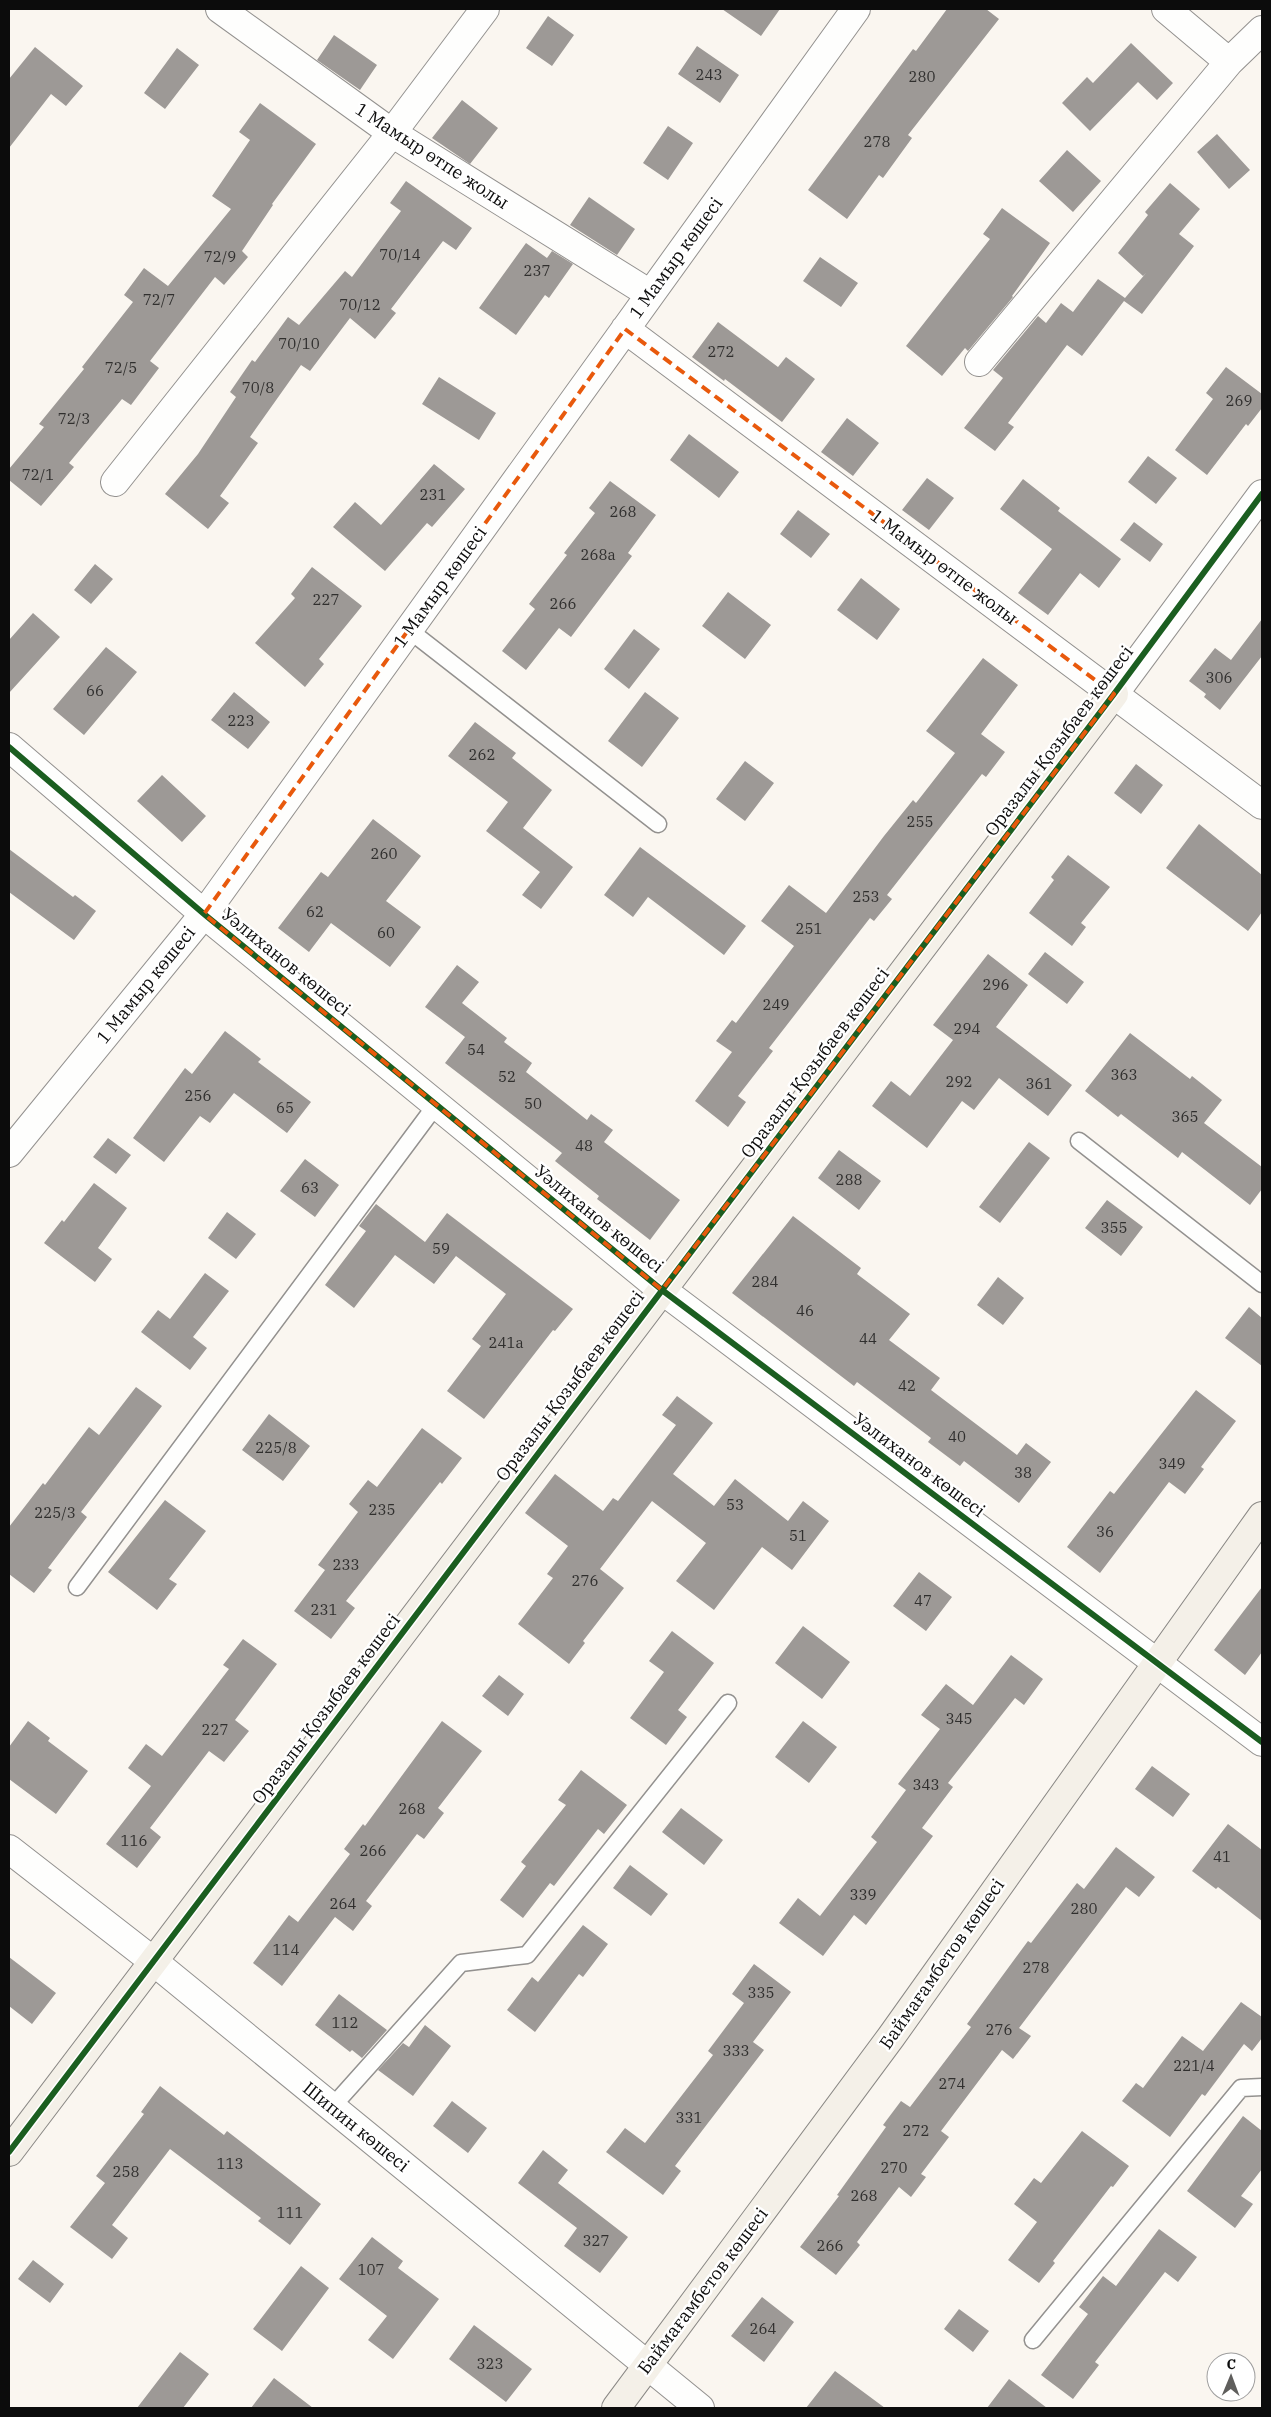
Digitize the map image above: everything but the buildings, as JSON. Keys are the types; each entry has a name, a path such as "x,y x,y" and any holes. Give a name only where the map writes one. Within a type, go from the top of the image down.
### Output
{"street":[{"name":"1 Мамыр өтпе жолы","path":"220,9 392,132 650,294"},
{"path":"115,482 392,132 485,9"},
{"name":"1 Мамыр көшесі","path":"9,1153 204,914 856,9"},
{"path":"1166,9 1229,62"},
{"path":"979,362 1229,62 1262,30"},
{"name":"1 Мамыр өтпе жолы","path":"625,329 1262,805"},
{"name":"Оразалы Қозыбаев көшесі","path":"9,2152 1114,694 1262,494"},
{"name":"Уәлиханов көшесі","path":"9,747 204,914 662,1290 1262,1742"},
{"name":"Баймағамбетов көшесі","path":"616,2408 891,2037 1156,1661 1262,1516"},
{"name":"Шипин көшесі","path":"9,1849 153,1961 700,2408"}],"lane":[{"path":"409,630 658,824"},
{"path":"77,1587 436,1105"},
{"path":"1078,1141 1262,1284"},
{"path":"332,2107 461,1964 528,1955 728,1703"},
{"path":"1033,2340 1241,2088 1262,2087"}],"highlighted area":[{"path":"625,329 1114,694 662,1290 204,914"}],"cycle path":[{"path":"9,2152 1114,694 1262,494"},
{"path":"9,747 204,914 662,1290 1262,1742"}]}
